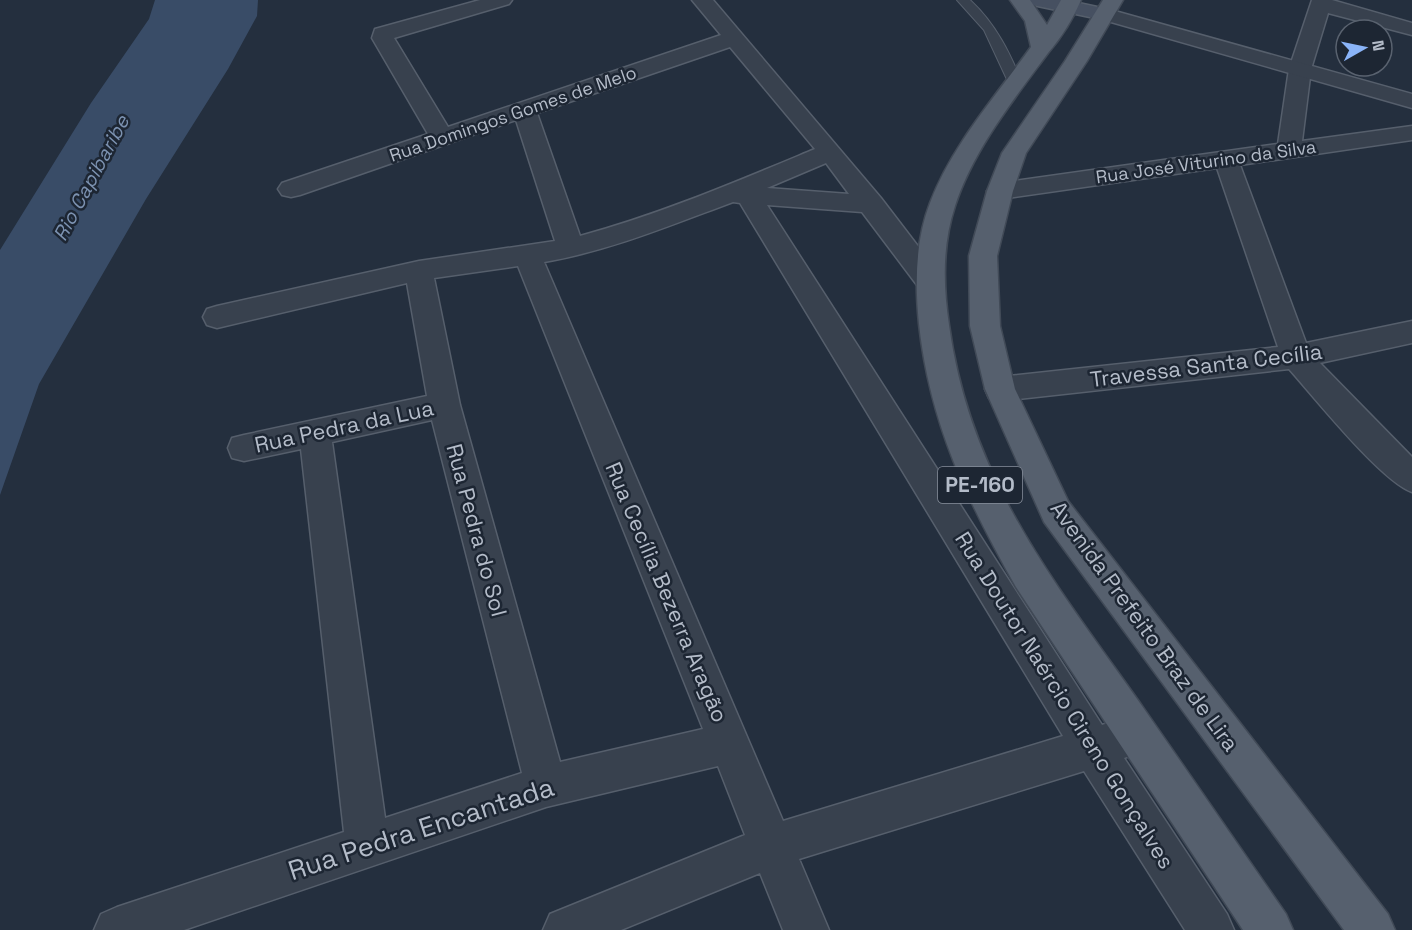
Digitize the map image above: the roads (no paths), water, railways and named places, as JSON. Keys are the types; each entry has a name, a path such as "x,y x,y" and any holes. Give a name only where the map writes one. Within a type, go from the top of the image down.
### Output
{"main road":[{"path":"1020,0 1035,21 1042,48"},
{"path":"1035,0 1108,7"},
{"name":"PE-160","path":"1072,3 978,136 950,185 935,229 930,282 934,348 951,416 991,512 1057,618 1270,930"},
{"name":"Avenida Prefeito Braz de Lira","path":"1108,7 1076,61 1014,153 1000,191 983,256 985,326 1000,389 1056,511 1372,930"}],"street":[{"path":"442,138 383,39 383,34 502,0"},
{"path":"702,0 830,152 930,282"},
{"path":"1289,150 1300,69 1321,2 1412,29"},
{"path":"1108,7 1300,69 1412,101"},
{"name":"Rua Domingos Gomes de Melo","path":"291,189 734,38"},
{"path":"524,109 570,248"},
{"name":"Rua José Viturino da Silva","path":"1000,191 1412,133"},
{"path":"218,317 419,271 570,248 740,194 830,152"},
{"path":"1226,159 1296,357 1359,426 1412,478"},
{"path":"740,194 872,204"},
{"name":"Rua Doutor Naércio Cireno Gonçalves","path":"740,194 1211,930"},
{"name":"Rua Cecília Bezerra Aragão","path":"527,254 806,930"},
{"name":"Rua Pedra do Sol","path":"419,271 444,405 546,786"},
{"name":"Travessa Santa Cecília","path":"1000,389 1296,357 1412,332"},
{"name":"Rua Pedra da Lua","path":"244,448 444,405"},
{"path":"315,433 367,846"},
{"path":"566,930 772,846 1137,734"},
{"name":"Rua Pedra Encantada","path":"117,930 546,786 730,743"}],"lane":[{"path":"963,0 986,22 996,36 1016,85"}],"water":[{"name":"Rio Capibaribe","path":"155,0 258,0 257,16 228,69 146,199 39,384 0,495 0,250 91,103 149,19"}]}
